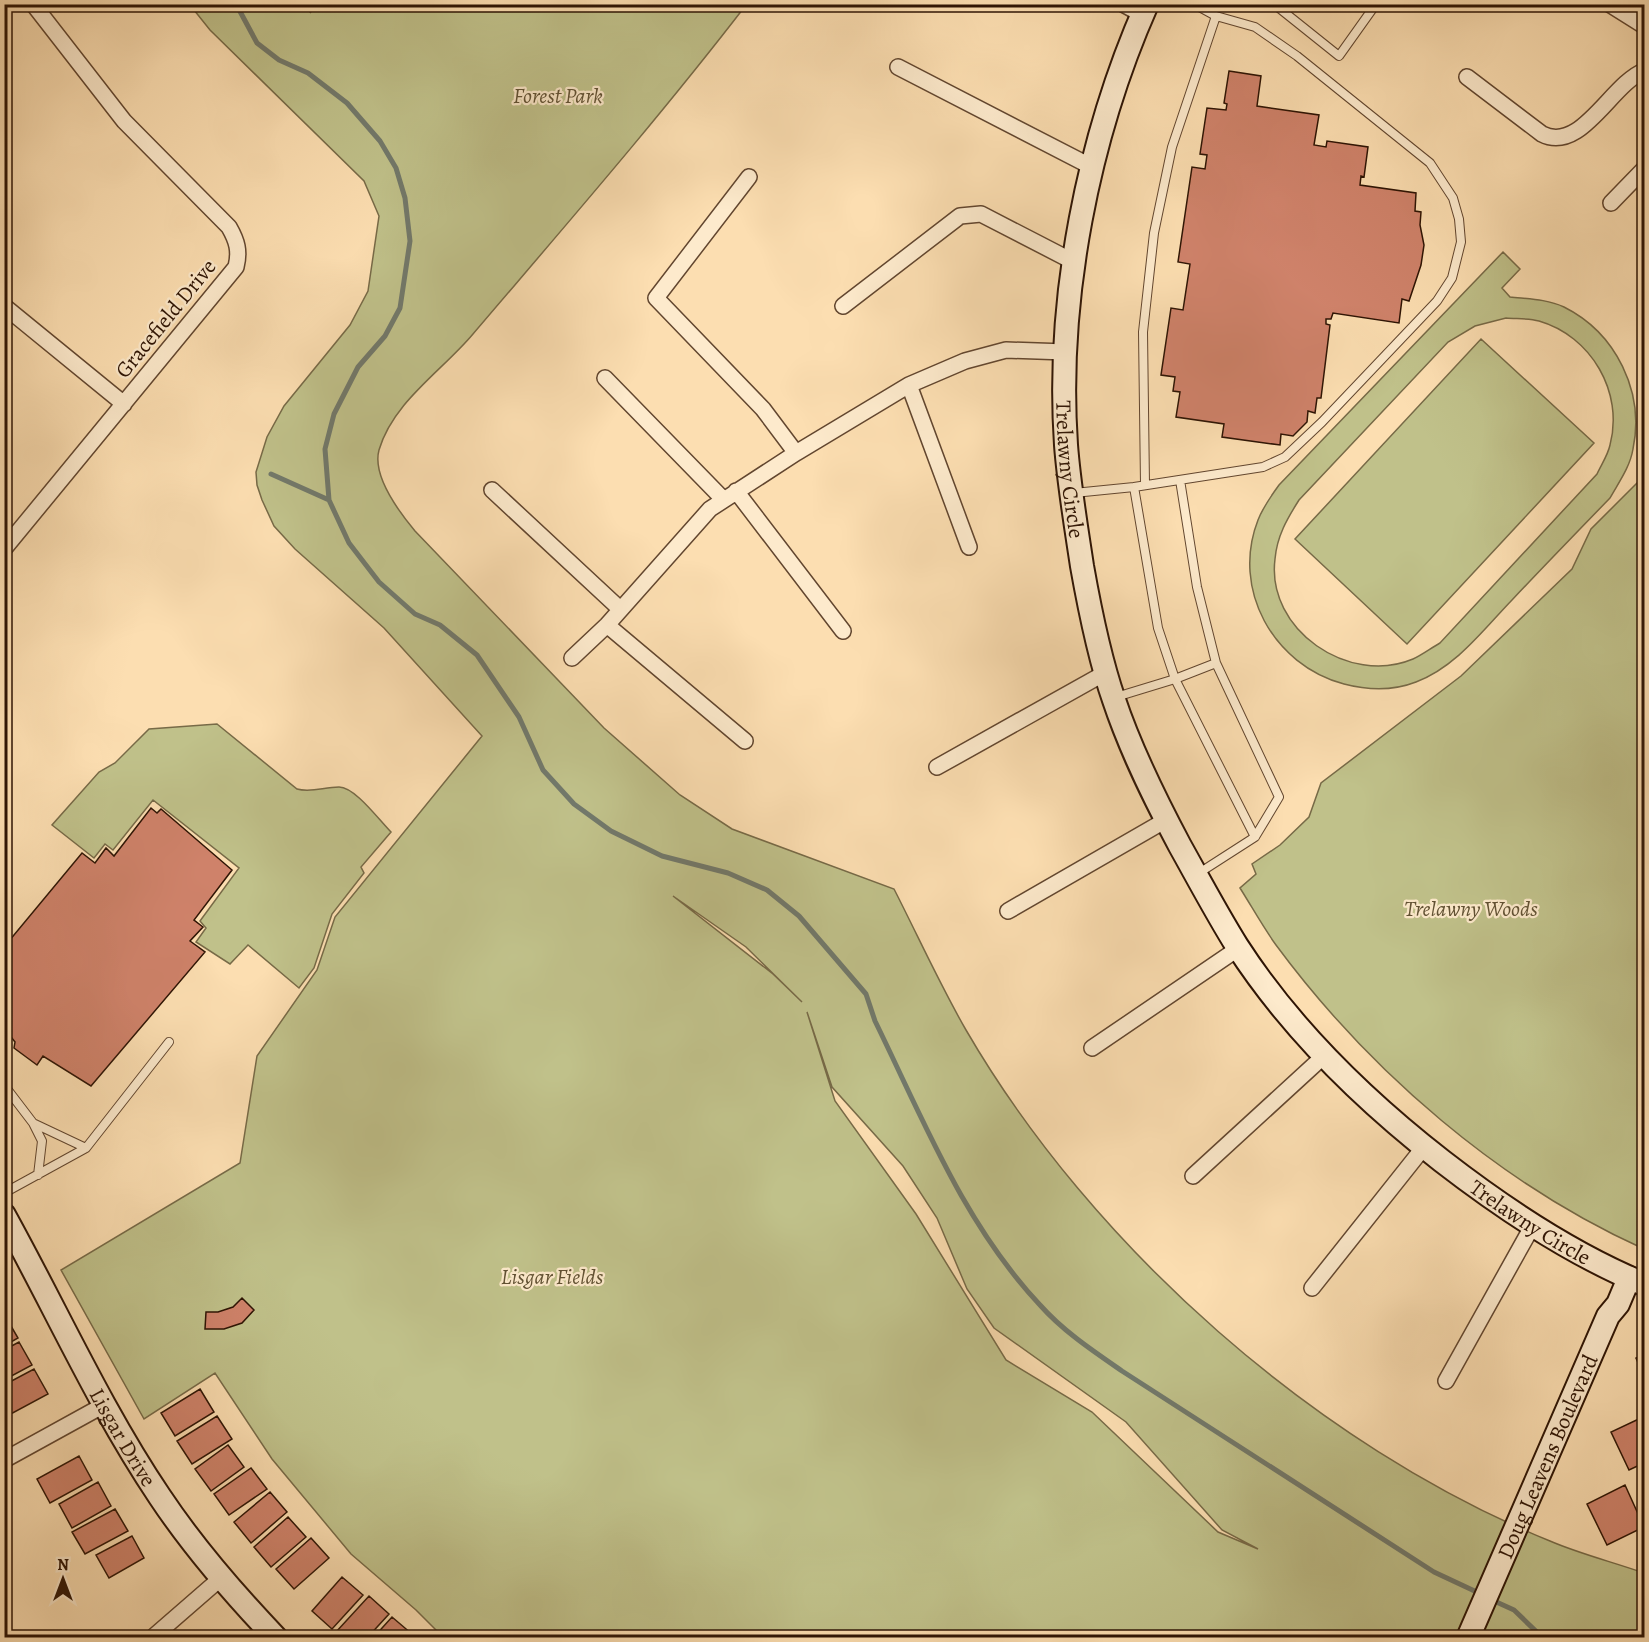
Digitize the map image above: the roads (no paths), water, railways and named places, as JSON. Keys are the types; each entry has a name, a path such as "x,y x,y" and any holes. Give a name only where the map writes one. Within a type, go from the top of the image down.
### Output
{"street":[{"name":"Gracefield Drive","path":"4,549 236,267 238,245 229,227 217,213 124,121 33,4"},
{"path":"1609,4 1644,26"},
{"name":"Trelawny Circle","path":"1138,8 1092,167 1074,262 1066,352 1065,423 1071,493 1089,601 1105,673 1135,755 1166,820 1239,948 1262,980 1325,1055 1377,1106 1424,1147 1485,1193 1533,1225 1637,1281"},
{"path":"898,68 1092,167"},
{"path":"1467,77 1542,134 1556,138 1574,134 1627,80 1644,71"},
{"path":"1611,203 1644,169"},
{"path":"749,177 656,298 764,409 796,453"},
{"path":"843,306 960,216 972,213 981,214 1074,262"},
{"path":"4,306 123,404"},
{"path":"573,658 607,625 710,509 796,453 909,385 983,355 1006,350 1066,352"},
{"path":"605,378 730,495 843,631"},
{"path":"909,385 969,547"},
{"path":"492,490 620,609"},
{"path":"607,625 746,741"},
{"path":"938,767 1105,673"},
{"path":"1008,911 1166,820"},
{"path":"1092,1048 1239,948"},
{"path":"1193,1176 1325,1055"},
{"path":"1312,1288 1424,1147"},
{"name":"Lisgar Drive","path":"4,1215 104,1405 160,1497 221,1578 276,1638"},
{"path":"1446,1381 1533,1225"},
{"name":"Doug Leavens Boulevard","path":"1470,1635 1608,1316 1637,1281"},
{"path":"4,1460 104,1405"},
{"path":"152,1638 221,1578"}],"lane":[{"path":"1071,493 1134,487 1263,467 1285,457 1322,422 1437,301 1452,278 1461,242 1459,219 1453,198 1430,163 1297,56 1256,27 1216,16 1194,4"},
{"path":"1274,4 1339,56 1376,4"},
{"path":"1145,485 1143,332 1154,233 1172,147 1216,16"},
{"path":"1180,480 1197,586 1216,663 1279,797 1256,837 1196,875"},
{"path":"1134,487 1158,628 1176,680 1256,837"},
{"path":"1113,698 1176,680 1216,663"},
{"path":"4,1193 86,1148 169,1042"},
{"path":"4,1085 33,1123 42,1141 38,1175"},
{"path":"33,1123 86,1148"}],"waterway":[{"path":"236,4 257,43 279,60 308,73 347,103 380,141 396,168 405,198 410,241 400,308 385,336 358,367 334,414 325,449 329,500 349,543 379,582 415,614 440,625 477,655 519,717 543,770 574,804 611,831 662,856 728,873 767,890 799,916 866,994 875,1021 928,1133 967,1205 1013,1274 1058,1323 1122,1371 1434,1572 1481,1594"},
{"path":"271,474 329,500"},
{"path":"1492,1600 1514,1610 1543,1638"}],"park label":[{"name":"Forest Park","path":"558,95"},
{"name":"Trelawny Woods","path":"1471,908"},
{"name":"Lisgar Fields","path":"552,1276"}]}
